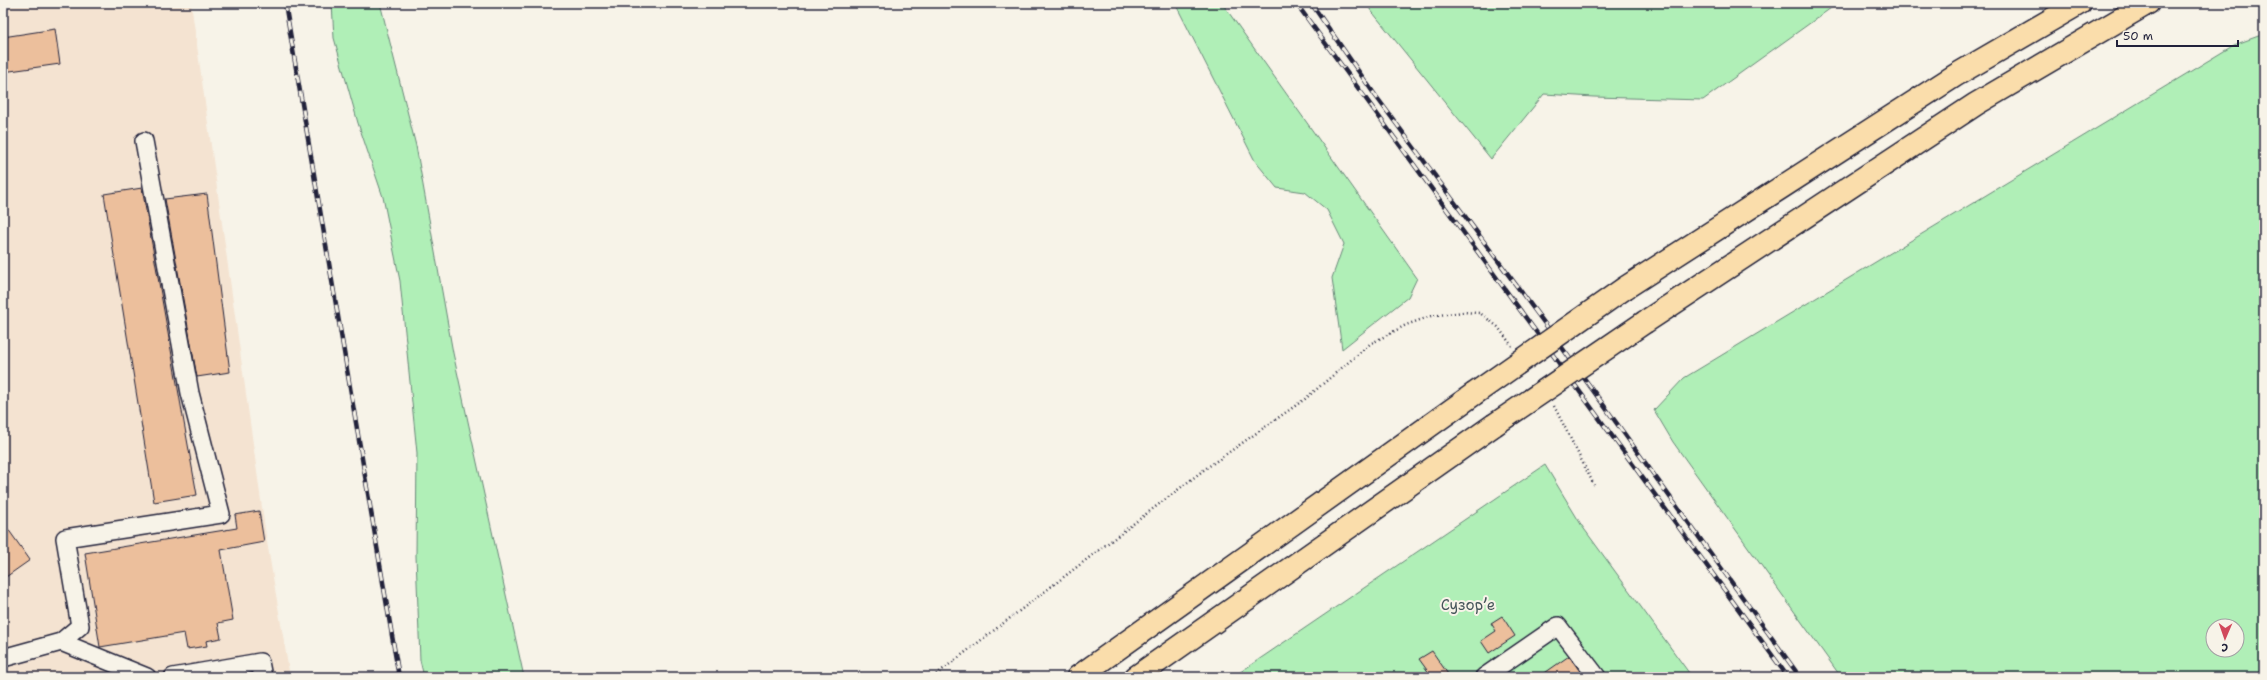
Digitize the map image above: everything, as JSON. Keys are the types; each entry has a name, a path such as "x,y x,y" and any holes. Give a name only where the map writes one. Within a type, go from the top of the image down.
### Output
{"highway":[{"path":"1078,677 1625,288 1956,76 2080,3"},
{"path":"1136,677 1494,425 1645,322 1976,104 2148,3"}],"lane":[{"path":"3,658 60,642 80,626 65,538 222,514 190,392 144,141"},
{"path":"1484,677 1558,626 1598,677"},
{"path":"60,642 147,677"},
{"path":"173,677 260,662 263,677"}],"path":[{"path":"933,677 1205,469 1305,399 1370,344 1431,316 1463,312 1480,312 1498,327 1515,352"},
{"path":"1550,400 1559,412 1594,485"}],"shaded area":[{"path":"3,3 191,3 266,536 290,677 3,675"}],"green space":[{"path":"332,3 380,3 416,146 453,353 524,677 424,677 420,660 416,556 417,453 400,281 383,197 358,123 334,38"},
{"path":"1175,3 1222,3 1417,278 1408,297 1342,349 1332,278 1344,244 1327,210 1305,192 1277,188 1255,161"},
{"path":"1365,3 1838,3 1703,100 1544,94 1491,159"},
{"path":"2264,34 2264,677 1841,677 1673,442 1654,410 1684,378 2234,45"},
{"name":"Сузорʼе","path":"1545,465 1582,526 1692,677 1233,677"}],"building":[{"path":"55,29 60,64 3,72 3,37"},
{"path":"142,188 197,495 154,502 104,194"},
{"path":"207,194 230,372 197,377 165,199"},
{"path":"259,511 264,542 221,550 233,620 218,623 221,638 206,641 207,646 187,649 184,633 100,647 85,553 237,528 235,515"},
{"path":"3,522 30,560 3,579"},
{"path":"1502,616 1515,636 1489,653 1481,641 1496,631 1491,623"},
{"path":"1432,651 1450,677 1432,677 1419,659"},
{"path":"1569,656 1584,677 1539,677"}],"railway":[{"path":"285,3 399,677"},
{"path":"1296,3 1788,677"},
{"path":"1311,3 1375,95 1545,324 1800,677"}]}
